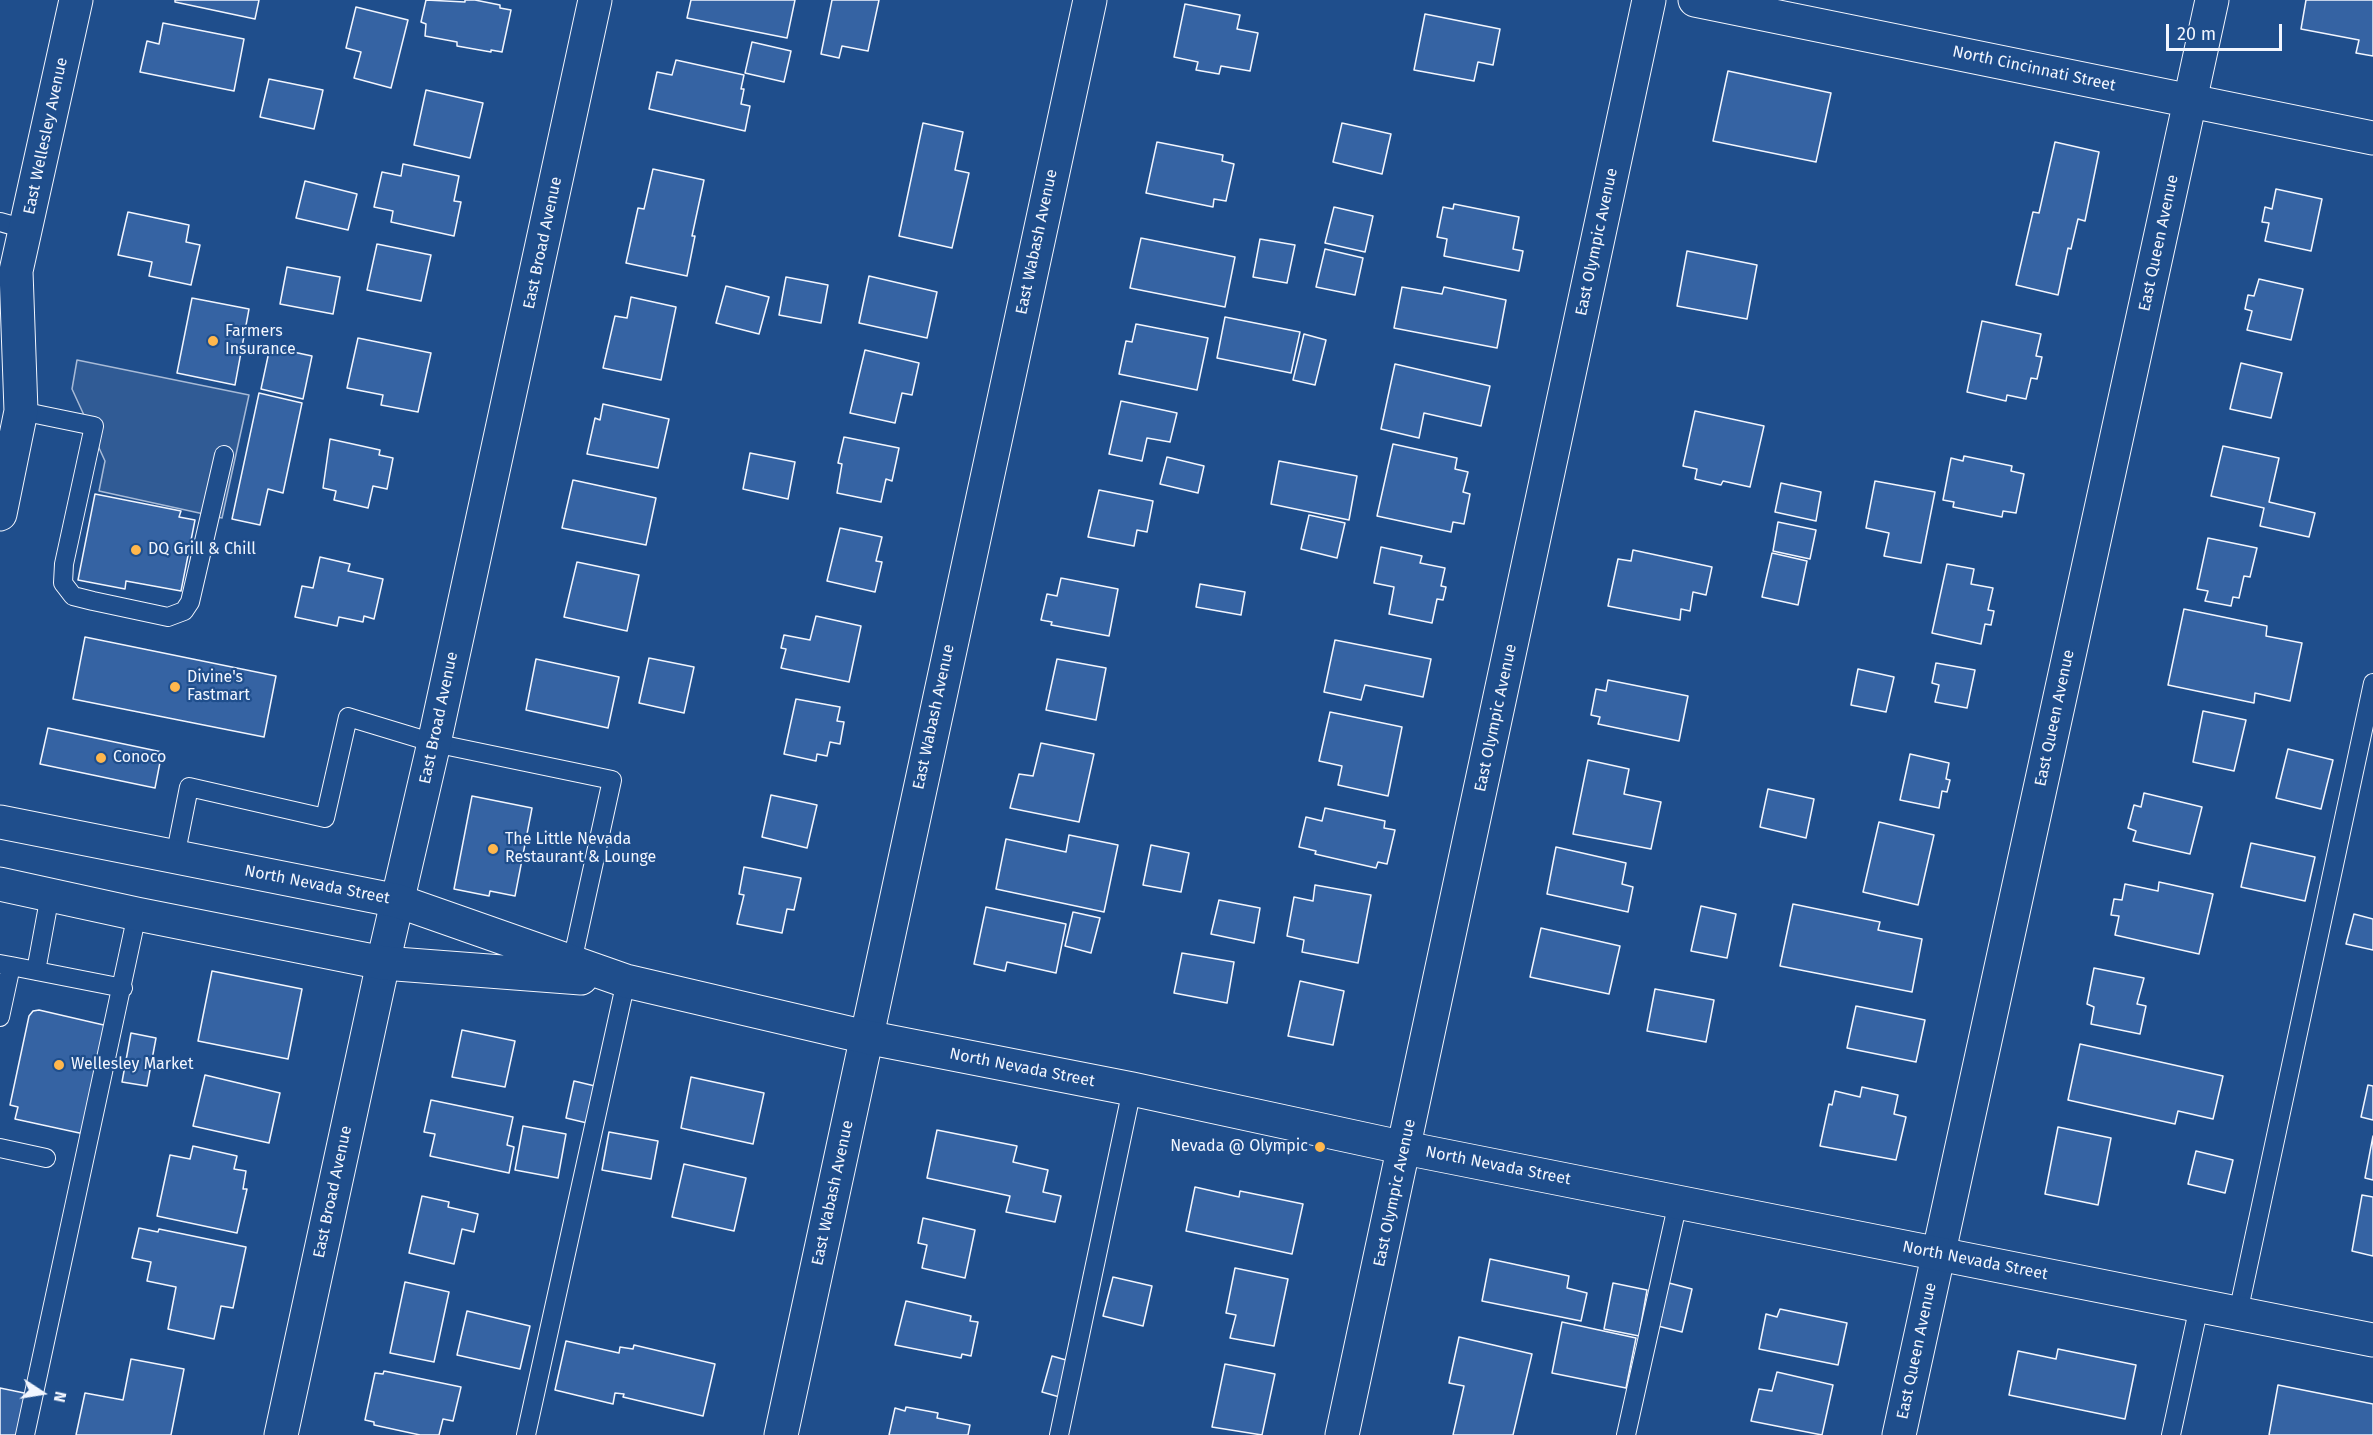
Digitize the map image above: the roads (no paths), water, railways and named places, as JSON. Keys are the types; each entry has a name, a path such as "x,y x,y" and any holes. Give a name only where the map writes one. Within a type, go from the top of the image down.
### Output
{"street":[{"name":"East Wellesley Avenue","path":"0,514 21,411 13,225 76,0"},
{"name":"East Broad Avenue","path":"281,1435 595,0"},
{"name":"East Wabash Avenue","path":"781,1435 1090,0"},
{"name":"East Olympic Avenue","path":"1342,1435 1649,0"},
{"name":"North Cincinnati Street","path":"1695,0 2373,138"},
{"name":"East Queen Avenue","path":"1899,1435 2212,0"},
{"name":"East Wellesley Avenue","path":"0,304 16,272"},
{"name":"North Nevada Street","path":"0,822 398,901 626,981 866,1037 1132,1089 1405,1148 2373,1340"},
{"name":"North Nevada Street","path":"0,884 383,963 626,981"}],"lane":[{"path":"21,411 94,426 64,564 63,583 73,596 93,601 168,617 184,611 190,602 224,455"},
{"path":"2238,1313 2373,683"},
{"path":"175,857 189,787 325,818 348,717 434,743 612,780 572,962"},
{"path":"36,971 50,895"},
{"path":"25,1435 123,988 137,914"},
{"path":"0,1017 5,965 123,988"},
{"path":"526,1435 626,981"},
{"path":"1059,1435 1132,1089"},
{"path":"0,1148 46,1158"},
{"path":"1626,1435 1678,1202"},
{"path":"2171,1435 2199,1306"}],"place":[{"name":"Farmers Insurance","path":"213,341"},
{"name":"DQ Grill & Chill","path":"136,550"},
{"name":"Divine's Fastmart","path":"175,687"},
{"name":"Conoco","path":"101,758"},
{"name":"The Little Nevada Restaurant & Lounge","path":"493,849"},
{"name":"Wellesley Market","path":"59,1065"},
{"name":"Nevada @ Olympic","path":"1320,1147"}]}
